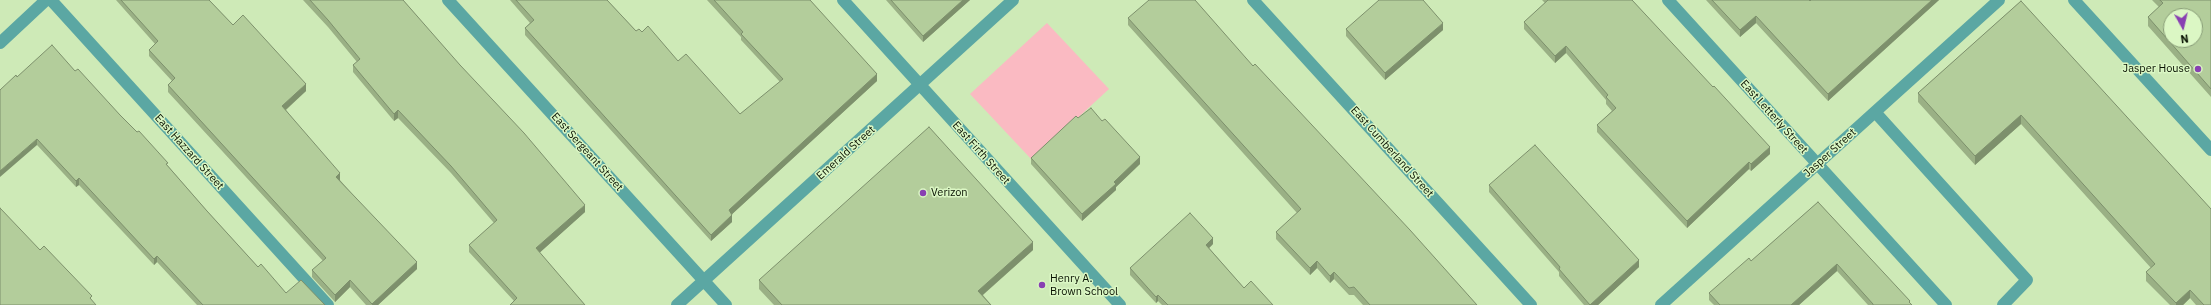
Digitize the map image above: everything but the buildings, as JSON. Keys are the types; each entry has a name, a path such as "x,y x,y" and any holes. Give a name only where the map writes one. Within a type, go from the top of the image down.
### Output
{"street":[{"path":"0,43 46,0"},
{"name":"East Hazzard Street","path":"51,0 328,305"},
{"name":"East Sergeant Street","path":"448,0 726,305"},
{"name":"East Firth Street","path":"843,0 1120,305"},
{"name":"Emerald Street","path":"677,305 1013,0"},
{"name":"East Cumberland Street","path":"1253,0 1531,305"},
{"name":"East Letterly Street","path":"1668,0 1946,305"},
{"name":"Jasper Street","path":"1662,305 1999,0"},
{"path":"2074,0 2211,150"},
{"path":"1875,112 2027,280 2003,305"}],"shaded area":[{"path":"1047,23 1109,89 1032,160 970,94"}],"place":[{"name":"Jasper House","path":"2198,69"},
{"name":"Verizon","path":"923,193"},
{"name":"Henry A. Brown School","path":"1042,285"}]}
